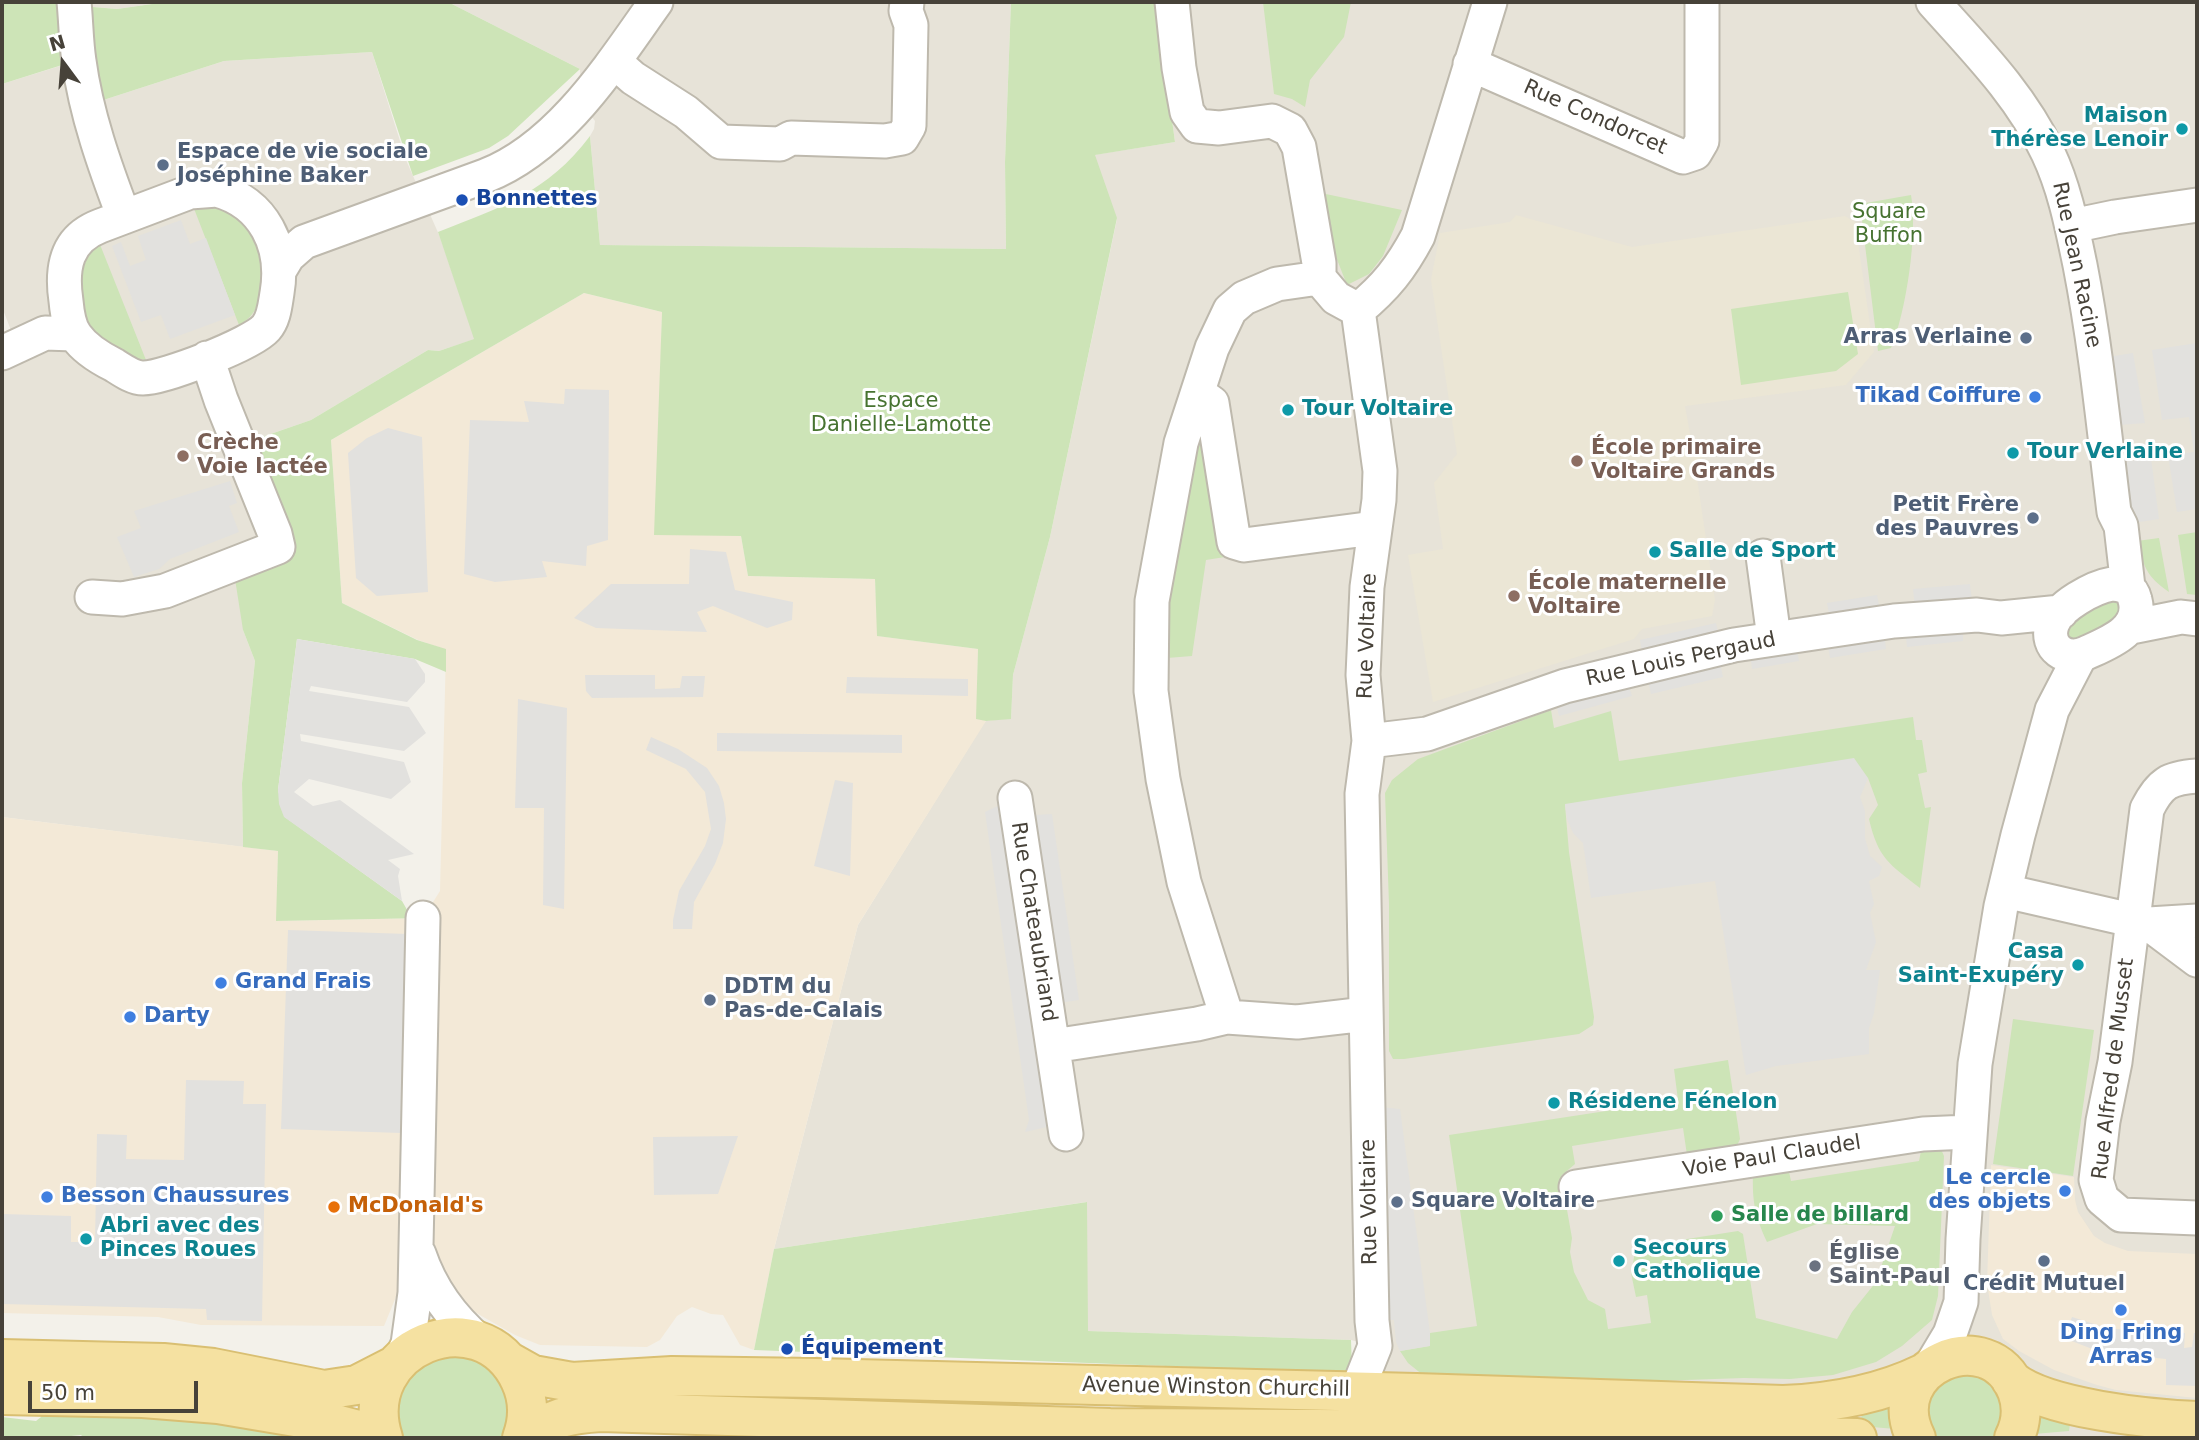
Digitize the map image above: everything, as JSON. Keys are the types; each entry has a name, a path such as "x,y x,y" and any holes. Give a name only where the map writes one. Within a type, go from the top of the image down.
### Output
{"main road":[{"path":"2,1359 163,1363 225,1370 324,1390 357,1385 418,1346 435,1339 463,1338 494,1352 519,1377 526,1396 525,1438"},
{"name":"Avenue Winston Churchill","path":"494,1352 533,1375 572,1382 672,1376 816,1378 1357,1391 1783,1405 1836,1400 1895,1386 1946,1359 1966,1356 1985,1359 2004,1373"},
{"path":"383,1438 378,1420 379,1401 384,1382 398,1361"},
{"path":"1916,1438 1911,1425 1909,1403 1916,1384 1926,1371"},
{"path":"2004,1373 2032,1393 2053,1400 2136,1416 2197,1421"},
{"path":"2004,1373 2020,1405 2019,1426 2014,1438"},
{"path":"2,1395 143,1398 218,1404 331,1423 358,1430 373,1438"},
{"name":"Avenue Winston Churchill","path":"525,1438 556,1418 601,1412 1118,1433 1469,1430 1857,1438"}],"street":[{"path":"74,2 79,60 88,105 124,217"},
{"path":"279,271 288,256 304,242 485,176 513,163 532,149 580,103 624,70 656,2"},
{"path":"624,70 722,142 780,144 791,138 885,141 902,138 909,125 911,25 906,2"},
{"path":"1172,2 1179,68 1188,112 1198,126 1219,128 1272,121 1290,130 1299,147 1319,262 1319,278 1336,298 1358,310 1390,282 1403,265 1418,236 1490,2"},
{"name":"Rue Condorcet","path":"1470,64 1683,157 1695,153 1702,141 1702,2"},
{"name":"Rue Jean Racine","path":"1933,2 2007,86 2030,120 2062,184 2093,345 2115,512 2121,526 2123,600"},
{"path":"217,190 239,197 270,229 279,271 274,313 267,328 252,339 158,375 141,378 101,358 62,326 62,278 65,265 74,244 91,229 190,192 217,190"},
{"path":"2072,226 2197,205"},
{"path":"270,229 304,242"},
{"path":"1227,1017 1184,882 1163,779 1151,691 1152,601 1181,443 1212,348 1230,310 1244,298 1277,284 1319,278"},
{"name":"Rue Voltaire","path":"1358,310 1380,471 1367,587 1363,675 1369,741 1362,794 1372,1321 1375,1346 1392,1375 1416,1393"},
{"path":"2,353 62,326"},
{"path":"92,597 122,599 165,591 278,547 206,358"},
{"path":"1198,393 1212,402 1234,542 1244,545 1374,528"},
{"path":"1763,556 1774,638"},
{"path":"2061,638 2123,600 2189,618"},
{"path":"2061,638 2105,644 2123,600"},
{"name":"Rue Louis Pergaud","path":"1369,741 1427,734 1565,686 1682,656 1774,638 1894,621 1965,615 2001,618 2061,638"},
{"path":"1926,1371 1945,1346 1956,1322 1961,1302 1975,1064 2018,835 2052,710 2061,638"},
{"name":"Rue Alfred de Musset","path":"2197,776 2170,779 2155,792 2147,809 2142,923 2096,1180 2102,1199 2121,1215 2197,1218"},
{"name":"Rue Chateaubriand","path":"1014,798 1066,1134"},
{"path":"2006,891 2142,923 2197,921"},
{"path":"398,1361 408,1344 414,1313 423,918"},
{"path":"2142,923 2197,960"},
{"name":"Rue Chateaubriand","path":"1053,1046 1198,1024 1227,1017 1297,1022 1366,1014"},
{"name":"Voie Paul Claudel","path":"1576,1187 1923,1134 1969,1132"},
{"path":"417,1246 439,1297 458,1322 494,1352"},
{"path":"1961,1302 1969,1328 1983,1350 2004,1373"},
{"name":"Rue Voltaire","path":"1357,1391 1375,1346"}],"shaded area":[{"path":"33,2 165,2 117,9"},
{"path":"448,2 1011,2 1005,162 1006,249 600,245 590,136 595,121 581,103 580,69"},
{"path":"1156,2 2197,2 2197,1438 1153,1438 1390,1429 1375,1346 1351,1340 1087,1331 1086,1202 774,1249 858,925 983,724 986,721 1011,718 1013,675 1050,537 1117,219 1087,156 1175,142"},
{"path":"372,52 406,160 440,237 475,339 439,351 428,350 311,420 239,445 275,534 243,630 255,661 242,783 243,847 2,817 2,353 17,346 2,307 2,84 79,60 88,105 224,61"},
{"name":"École primaire Voltaire Grands","path":"1516,215 1632,247 1845,216 1855,222 1874,352 1846,385 1685,406 1692,445 1701,451 1704,473 1697,478 1715,600 1712,616 1642,629 1634,639 1433,702 1408,555 1443,549 1434,483 1457,454 1431,280 1440,233 1510,222"},
{"path":"181,220 190,244 206,238 235,315 170,339 161,315 141,322 112,246 121,242 130,266 146,260 138,236"},
{"path":"584,293 662,312 660,395 741,536 748,576 875,579 878,636 978,649 977,718 986,721 858,925 774,1249 754,1350 740,1345 723,1315 692,1307 677,1316 660,1340 647,1347 540,1345 515,1335 464,1306 417,1246 384,1326 201,1325 158,1317 2,1313 2,817 278,851 277,921 423,918 440,891 446,650 418,640 342,603 331,440"},
{"path":"2197,343 2197,509 2177,512 2168,455 2194,452 2189,417 2162,420 2152,350"},
{"path":"2133,353 2145,423 2119,425 2108,357"},
{"path":"565,389 609,390 608,540 587,546 586,566 542,561 547,577 495,582 464,574 470,420 529,422 524,401 564,404"},
{"path":"388,428 422,437 428,592 377,596 356,578 348,453 367,438"},
{"path":"2151,458 2159,519 2133,523 2124,462"},
{"path":"230,481 237,503 229,506 239,532 170,559 159,569 134,577 117,537 141,528 134,511"},
{"path":"690,549 726,552 735,590 793,602 792,620 767,628 713,606 697,612 707,632 596,628 574,618 611,584 689,584"},
{"path":"1970,584 1972,601 1915,607 1913,589"},
{"path":"1877,595 1880,610 1830,619 1827,603"},
{"path":"1716,623 1720,640 1643,657 1640,640"},
{"path":"1963,627 1963,641 1907,647 1905,630"},
{"path":"1884,632 1886,649 1830,658 1827,641"},
{"path":"297,639 415,659 425,674 425,682 407,702 311,686 309,691 409,707 426,733 404,751 300,734 301,741 404,762 411,782 391,799 309,779 294,792 313,806 340,800 414,854 388,860 400,869 398,876 402,901 284,817 278,790"},
{"path":"1796,645 1799,661 1752,669 1750,653"},
{"path":"1719,659 1723,677 1651,694 1647,676"},
{"path":"585,675 655,675 655,689 680,688 682,676 705,676 703,697 592,698 586,691"},
{"path":"847,677 968,679 968,696 846,693"},
{"path":"1627,680 1632,696 1559,716 1555,700"},
{"path":"518,699 567,708 564,909 543,905 544,808 515,808"},
{"path":"717,733 902,735 902,753 717,751"},
{"path":"651,737 678,749 707,768 719,786 724,803 726,819 723,843 694,902 692,929 673,929 673,920 679,891 705,846 711,829 705,792 686,769 646,750"},
{"path":"1854,758 1868,778 1860,797 1865,811 1865,838 1870,856 1882,867 1879,876 1869,881 1874,904 1870,913 1876,942 1866,970 1880,970 1874,1013 1869,1028 1869,1054 1776,1066 1746,1075 1715,881 1591,898 1583,843 1573,833 1565,804"},
{"path":"835,780 853,783 850,876 814,866"},
{"path":"1015,798 1018,816 1052,814 1079,1000 1045,1005 1064,1123 1025,1132 1029,1120 985,812"},
{"path":"288,930 408,934 401,1133 281,1129"},
{"path":"186,1080 244,1081 243,1104 266,1104 262,1321 207,1320 206,1309 2,1304 2,1214 71,1216 71,1242 95,1242 97,1134 127,1135 126,1159 184,1160"},
{"name":"Square Voltaire","path":"1380,1107 1400,1109 1430,1333 1430,1346 1400,1351 1396,1342 1394,1320 1386,1320"},
{"path":"738,1136 718,1194 654,1195 653,1137"},
{"path":"1991,1165 2074,1177 2078,1212 2094,1236 2105,1243 2128,1251 2197,1254 2197,1398 2116,1390 2097,1385 2054,1370 2003,1339 1992,1315 1987,1283"},
{"path":"2072,1317 2107,1328 2104,1342 2113,1342 2115,1329 2185,1333 2184,1348 2192,1347 2194,1333 2197,1333 2197,1386 2166,1385 2166,1359 2100,1352 2064,1338"}],"green space":[{"path":"2,2 117,9 166,2 448,2 580,69 508,136 489,148 413,176 372,52 224,61 88,105 78,60 2,84"},
{"name":"Espace Danielle-Lamotte","path":"1011,2 1156,2 1175,142 1095,155 1117,218 1050,537 1013,675 1011,719 976,719 978,649 877,636 875,579 748,576 741,536 654,535 662,312 584,293 331,440 342,603 417,640 446,649 446,672 415,659 297,639 278,790 285,817 402,901 410,915 423,918 276,921 278,851 243,847 242,783 255,661 243,630 233,566 278,547 239,445 311,420 428,350 439,351 474,339 438,232 502,206 540,185 557,172 590,136 600,245 1006,249 1005,162"},
{"path":"1263,2 1351,2 1344,37 1310,80 1305,107 1292,99 1274,94"},
{"path":"1321,193 1402,210 1383,256 1369,274 1347,285 1336,257"},
{"name":"Square Buffon","path":"1911,195 1912,251 1901,314 1891,348 1878,351 1860,204"},
{"path":"211,202 244,220 252,231 262,260 262,291 258,305 250,317 239,325 193,206"},
{"path":"99,242 146,360 124,352 96,333 81,314 82,274 89,255"},
{"path":"1848,292 1858,354 1836,371 1741,385 1731,309"},
{"path":"1198,414 1215,490 1225,557 1206,560 1192,656 1167,658 1168,573"},
{"path":"2197,532 2197,595 2187,594 2178,535"},
{"path":"2159,538 2169,592 2155,581 2147,570 2137,541"},
{"path":"2119,595 2123,609 2116,618 2071,648 2060,629 2102,597"},
{"path":"1551,710 1554,728 1611,711 1619,761 1913,717 1916,740 1922,740 1927,772 1918,774 1925,808 1931,807 1920,888 1886,859 1876,843 1869,819 1878,805 1868,778 1565,805 1593,1025 1579,1034 1393,1059 1389,1051 1389,904 1385,793 1392,780 1418,759"},
{"path":"2013,1019 2094,1030 2073,1176 1993,1164"},
{"path":"1728,1060 1740,1139 1736,1148 1687,1155 1683,1128 1572,1146 1575,1164 1561,1176 1572,1238 1570,1252 1574,1272 1588,1300 1605,1309 1608,1329 1651,1323 1647,1295 1636,1297 1631,1273 1636,1247 1738,1231 1743,1234 1756,1318 1837,1339 1852,1312 1876,1282 1895,1226 1817,1224 1767,1242 1755,1208 1753,1172 1788,1167 1791,1181 1919,1161 1922,1146 1940,1147 1944,1156 1938,1296 1932,1320 1902,1346 1876,1362 1833,1375 1790,1379 1597,1383 1423,1375 1408,1363 1400,1351 1429,1346 1430,1333 1477,1326 1449,1135 1678,1100 1674,1069"},
{"path":"1087,1202 1088,1331 1351,1340 1352,1369 1346,1373 754,1350 774,1249"},
{"path":"473,1353 511,1392 507,1438 399,1438 393,1401 419,1360"},
{"path":"1944,1375 1983,1375 2005,1406 1996,1438 1931,1438 1922,1412"},
{"path":"1893,1403 1895,1429 1861,1426 1862,1408"},
{"path":"40,1408 155,1410 316,1438 84,1438 81,1435 2,1438 2,1417 36,1421 41,1417"},
{"path":"2036,1409 2071,1417 2069,1431 2034,1434"}],"place":[{"name":"Maison Thérèse Lenoir","path":"2182,129"},
{"name":"Espace de vie sociale Joséphine Baker","path":"163,165"},
{"name":"Bonnettes","path":"462,200"},
{"name":"Arras Verlaine","path":"2026,338"},
{"name":"Tikad Coiffure","path":"2035,397"},
{"name":"Tour Voltaire","path":"1288,410"},
{"name":"Tour Verlaine","path":"2013,453"},
{"name":"Crèche Voie lactée","path":"183,456"},
{"name":"École primaire Voltaire Grands","path":"1577,461"},
{"name":"Petit Frère des Pauvres","path":"2033,518"},
{"name":"Salle de Sport","path":"1655,552"},
{"name":"École maternelle Voltaire","path":"1514,596"},
{"name":"Casa Saint-Exupéry","path":"2078,965"},
{"name":"Grand Frais","path":"221,983"},
{"name":"DDTM du Pas-de-Calais","path":"710,1000"},
{"name":"Darty","path":"130,1017"},
{"name":"Résidene Fénelon","path":"1554,1103"},
{"name":"Le cercle des objets","path":"2065,1191"},
{"name":"Besson Chaussures","path":"47,1197"},
{"name":"Square Voltaire","path":"1397,1202"},
{"name":"McDonald's","path":"334,1207"},
{"name":"Salle de billard","path":"1717,1216"},
{"name":"Abri avec des Pinces Roues","path":"86,1239"},
{"name":"Secours Catholique","path":"1619,1261"},
{"name":"Crédit Mutuel","path":"2044,1261"},
{"name":"Église Saint-Paul","path":"1815,1266"},
{"name":"Ding Fring Arras","path":"2121,1310"},
{"name":"Équipement","path":"787,1349"}]}
